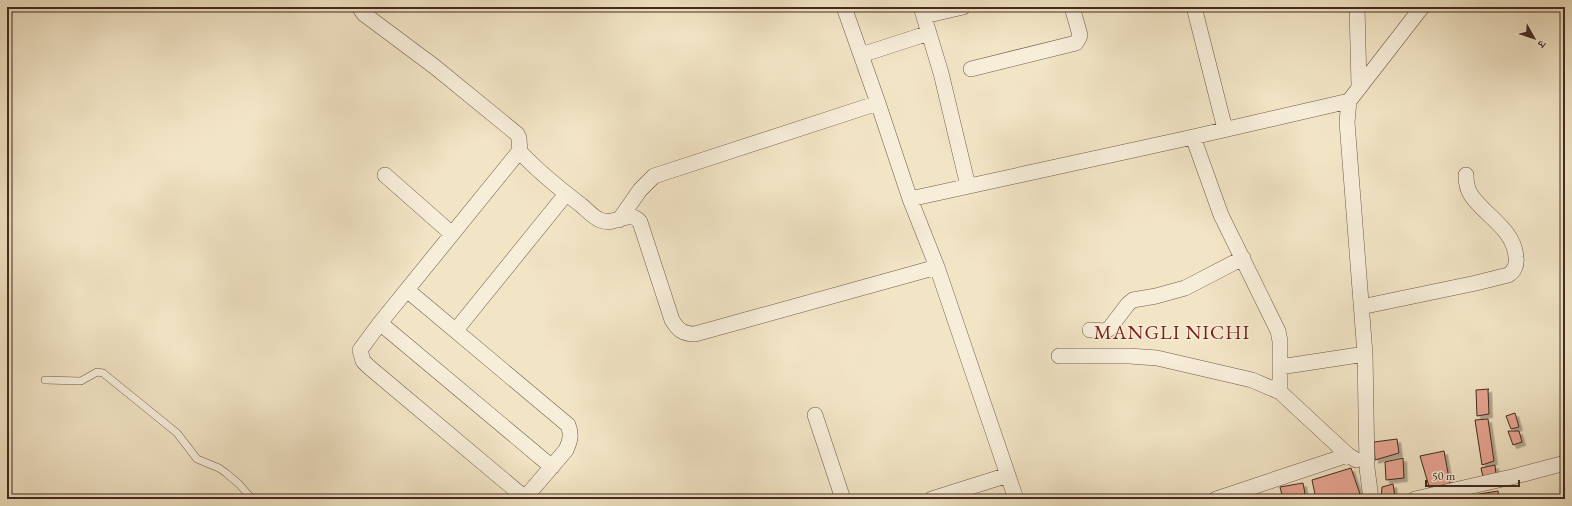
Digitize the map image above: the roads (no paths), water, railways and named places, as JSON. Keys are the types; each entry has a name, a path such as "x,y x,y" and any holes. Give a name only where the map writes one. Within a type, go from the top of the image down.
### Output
{"street":[{"path":"359,7 364,14 435,67 517,134 519,138 520,154 548,180 566,194 599,219 611,222 632,216 640,222 672,320 677,328 683,333 694,334 937,267"},
{"path":"844,7 910,199 937,267 1016,499"},
{"path":"963,7 923,12 941,74 968,186"},
{"path":"971,69 1076,43 1080,38 1080,35 1072,7"},
{"path":"1194,7 1225,129"},
{"path":"1357,7 1359,86"},
{"path":"1371,499 1366,468 1365,354 1347,122 1349,101 1359,86 1422,7"},
{"path":"861,55 929,33"},
{"path":"910,199 1349,101"},
{"path":"619,220 640,190 654,176 878,103"},
{"path":"1193,137 1215,202 1278,331 1280,341 1280,392"},
{"path":"407,290 568,425 571,433 570,441 566,450 524,499 363,361 360,350 380,323 514,157 520,154"},
{"path":"385,175 452,234"},
{"path":"1361,307 1476,283 1512,273 1516,262 1514,243 1492,216 1472,197 1466,185 1466,175"},
{"path":"456,330 566,194"},
{"path":"1090,330 1105,331 1109,329 1128,304 1133,300 1156,296 1185,288 1242,258"},
{"path":"380,323 552,467"},
{"path":"1280,367 1365,354"},
{"path":"1059,356 1129,356 1157,358 1252,380 1280,392 1348,455 1366,468"},
{"path":"816,415 843,499"},
{"path":"1216,499 1348,455"},
{"path":"1415,499 1516,476 1565,463"},
{"path":"932,499 1008,475"}],"lane":[{"path":"45,380 81,381 97,372 103,373 177,433 197,460 219,468 239,484 252,499"}],"district":[{"name":"MANGLI NICHI","path":"1172,332"}]}
